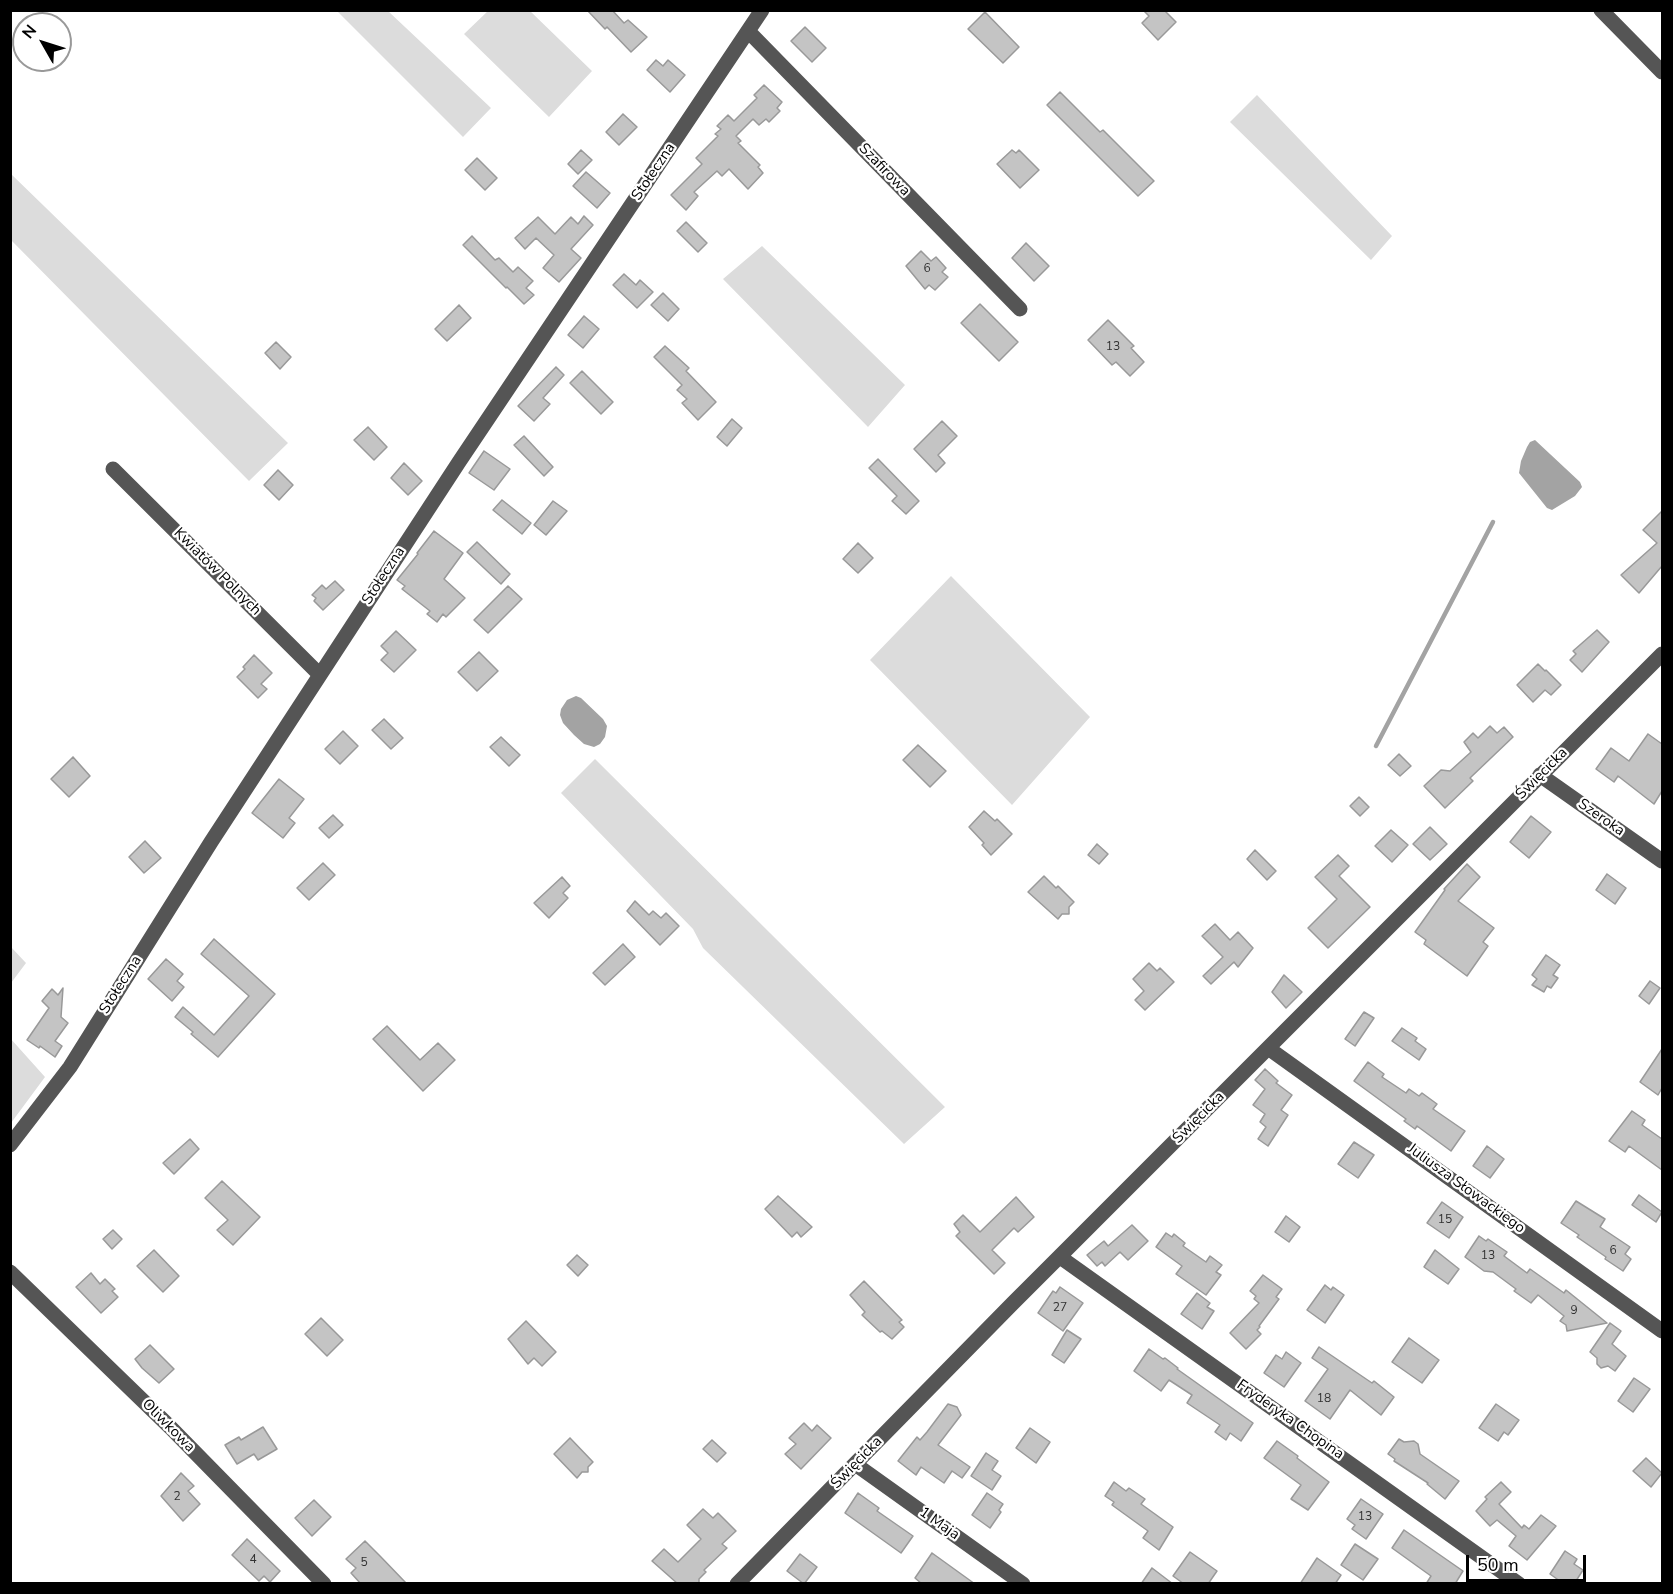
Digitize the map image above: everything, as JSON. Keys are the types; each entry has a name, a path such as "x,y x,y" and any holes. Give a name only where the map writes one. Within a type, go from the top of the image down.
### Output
{"street":[{"name":"Stołeczna","path":"10,1145 70,1067 211,842 459,462 762,10"},
{"path":"1601,10 1662,72"},
{"name":"Szafirowa","path":"748,31 1020,309"},
{"name":"Kwiatów Polnych","path":"113,469 320,675"},
{"name":"Święcicka","path":"737,1584 1662,654"},
{"name":"Szeroka","path":"1540,776 1662,861"},
{"name":"Juliusza Słowackiego","path":"1268,1048 1662,1331"},
{"name":"Fryderyka Chopina","path":"1060,1257 1519,1584"},
{"name":"Oliwkowa","path":"10,1272 170,1427 324,1584"},
{"name":"1 Maja","path":"855,1464 1023,1584"}],"shaded area":[{"path":"489,10 530,11 592,71 549,117 464,34"},
{"path":"337,11 388,11 491,108 463,137"},
{"path":"1257,95 1392,236 1371,260 1230,122"},
{"path":"10,173 288,443 249,481 11,240"},
{"path":"762,246 905,385 868,427 723,279"},
{"path":"1535,440 1580,482 1582,487 1575,496 1552,510 1547,508 1519,473 1527,447"},
{"path":"951,576 1090,717 1012,805 870,660"},
{"path":"576,696 603,719 607,726 605,737 600,744 594,747 584,744 574,735 563,723 560,715 567,700"},
{"path":"595,759 945,1107 904,1144 703,948 693,929 561,793"},
{"path":"11,947 26,963 11,983"},
{"path":"10,1038 45,1077 11,1123 10,1123"}],"building":[{"path":"587,10 612,10 624,23 628,20 647,37 631,52"},
{"path":"1143,10 1164,10 1176,22 1158,40 1142,23 1149,16"},
{"path":"985,12 1019,47 1003,63 968,29"},
{"path":"805,27 826,48 812,62 791,41"},
{"path":"656,60 663,66 668,60 685,75 670,92 647,70"},
{"path":"764,85 782,102 777,108 780,111 769,122 766,119 759,125 753,119 736,136 741,141 738,143 760,165 758,167 763,173 748,189 729,169 722,176 717,171 694,192 698,196 686,210 671,195 702,164 696,158 718,136 715,134 721,129 717,126 728,115 734,121 757,98 754,95"},
{"path":"1060,92 1100,132 1103,130 1154,181 1138,196 1047,105"},
{"path":"623,114 637,127 619,145 606,132"},
{"path":"581,150 592,160 578,174 568,164"},
{"path":"1012,150 1016,153 1019,150 1039,170 1020,188 997,164"},
{"path":"477,158 497,178 485,190 465,170"},
{"path":"586,172 610,193 597,208 573,186"},
{"path":"584,216 593,225 571,249 581,258 559,282 543,268 554,255 536,238 525,249 515,238 538,217 555,234 571,217 578,224"},
{"path":"686,222 707,243 698,252 677,231"},
{"path":"472,236 495,260 499,258 513,272 518,267 533,281 526,288 534,295 524,304 463,245"},
{"path":"1026,243 1049,266 1034,281 1012,258"},
{"path":"921,251 931,261 936,257 946,268 942,272 948,277 935,290 929,285 925,289 906,266"},
{"path":"624,274 636,285 640,280 653,292 637,308 613,285"},
{"path":"663,293 679,309 668,321 651,305"},
{"path":"980,304 1018,342 999,361 961,323"},
{"path":"459,305 471,318 447,341 435,329"},
{"path":"584,316 599,329 583,348 568,335"},
{"path":"1108,320 1134,346 1131,348 1144,362 1130,376 1116,362 1112,365 1088,340"},
{"path":"276,342 291,357 280,369 265,353"},
{"path":"665,346 689,368 686,371 716,402 698,420 682,403 687,399 677,390 682,385 654,357"},
{"path":"556,367 564,375 543,398 550,404 534,421 518,406"},
{"path":"582,371 613,402 601,414 570,383"},
{"path":"732,419 742,428 727,446 717,437"},
{"path":"942,421 957,436 938,455 945,463 936,472 914,449"},
{"path":"368,427 387,447 374,460 354,440"},
{"path":"524,436 553,467 544,476 514,445"},
{"path":"484,451 510,469 494,490 469,473"},
{"path":"878,459 919,501 906,514 892,501 897,496 869,468"},
{"path":"404,463 422,481 408,495 391,478"},
{"path":"278,470 293,485 279,500 264,485"},
{"path":"502,500 531,523 522,534 493,510"},
{"path":"553,501 567,511 546,535 534,525"},
{"path":"1662,511 1662,566 1639,593 1621,575 1657,543 1643,530"},
{"path":"434,531 463,553 444,579 465,598 446,617 443,614 437,622 427,614 430,611 402,589 405,586 397,580"},
{"path":"477,542 510,574 501,584 467,552"},
{"path":"858,543 873,558 858,573 843,559"},
{"path":"335,581 344,590 323,610 314,601 316,598 312,595 322,585 326,589"},
{"path":"508,586 522,599 488,633 474,620"},
{"path":"1597,630 1609,642 1582,672 1570,660 1576,654 1573,651"},
{"path":"396,631 416,650 394,672 381,660 388,653 381,646"},
{"path":"479,652 498,671 477,691 458,672"},
{"path":"254,655 272,673 261,684 267,689 258,698 237,677"},
{"path":"1538,664 1561,685 1551,695 1545,690 1533,702 1517,685"},
{"path":"384,719 403,738 391,749 372,730"},
{"path":"1490,726 1497,733 1504,727 1513,737 1470,778 1473,781 1445,808 1424,786 1441,770 1450,771 1471,752 1464,742 1473,733 1478,738"},
{"path":"343,731 358,746 340,764 325,749"},
{"path":"1648,734 1662,744 1662,791 1654,804 1618,776 1614,782 1596,769 1611,748 1629,761"},
{"path":"501,737 520,755 509,766 490,747"},
{"path":"918,745 946,771 930,787 903,760"},
{"path":"1399,754 1411,766 1400,776 1388,765"},
{"path":"73,757 90,776 69,797 51,779"},
{"path":"279,779 304,799 289,818 295,823 283,838 252,813"},
{"path":"1359,797 1369,807 1360,816 1350,806"},
{"path":"984,811 995,821 997,819 1012,834 991,855 982,845 984,843 969,827"},
{"path":"333,815 343,825 329,838 319,828"},
{"path":"1531,816 1551,832 1529,858 1510,842"},
{"path":"1430,827 1447,844 1430,860 1413,844"},
{"path":"1391,830 1408,845 1392,862 1375,846"},
{"path":"145,841 161,858 144,873 129,857"},
{"path":"1097,844 1108,854 1099,864 1088,855"},
{"path":"1255,850 1276,871 1267,880 1247,859"},
{"path":"1338,855 1349,866 1339,876 1370,907 1328,948 1308,928 1337,899 1315,877"},
{"path":"323,863 335,875 309,900 297,888"},
{"path":"1467,864 1480,877 1458,901 1494,928 1483,942 1488,946 1467,976 1424,944 1426,940 1415,932 1444,889"},
{"path":"1607,874 1626,888 1615,904 1596,890"},
{"path":"1044,876 1074,902 1069,907 1069,914 1062,914 1058,919 1028,892"},
{"path":"562,877 570,886 563,893 568,898 549,918 534,903"},
{"path":"635,901 649,915 653,911 661,918 666,913 679,926 660,945 627,911"},
{"path":"1215,924 1230,940 1238,932 1253,948 1238,967 1234,962 1211,984 1203,976 1223,957 1202,936"},
{"path":"214,939 275,994 218,1057 175,1017 183,1007 214,1035 249,996 201,954"},
{"path":"623,944 635,957 605,985 593,973"},
{"path":"1546,955 1560,965 1553,975 1558,978 1551,988 1547,986 1544,992 1532,985 1537,979 1532,975"},
{"path":"166,959 183,974 177,981 184,987 172,1001 148,979"},
{"path":"1149,963 1157,971 1160,968 1174,982 1145,1010 1135,1000 1144,991 1133,979"},
{"path":"1284,975 1302,992 1286,1008 1272,992"},
{"path":"1650,981 1660,988 1649,1004 1639,996"},
{"path":"63,988 61,1017 68,1023 55,1041 62,1046 55,1057 27,1040 49,1008 42,1001 52,989 58,995"},
{"path":"1364,1012 1374,1018 1355,1046 1345,1039"},
{"path":"387,1026 420,1060 438,1043 455,1060 423,1091 373,1039"},
{"path":"1402,1028 1417,1038 1415,1041 1426,1049 1419,1060 1392,1041"},
{"path":"1662,1049 1662,1088 1658,1095 1640,1082"},
{"path":"1368,1062 1384,1074 1382,1077 1406,1093 1409,1089 1419,1096 1422,1093 1437,1104 1433,1109 1465,1131 1451,1151 1417,1126 1415,1129 1404,1121 1406,1119 1354,1081"},
{"path":"1265,1069 1278,1081 1276,1083 1292,1095 1281,1110 1288,1115 1268,1146 1258,1139 1266,1127 1260,1122 1265,1114 1253,1105 1265,1089 1255,1080"},
{"path":"1632,1111 1645,1120 1642,1125 1662,1139 1662,1170 1629,1146 1625,1152 1609,1141"},
{"path":"190,1139 199,1149 174,1174 163,1163"},
{"path":"1354,1142 1374,1155 1358,1178 1338,1164"},
{"path":"1487,1146 1504,1159 1490,1178 1473,1166"},
{"path":"222,1181 260,1217 233,1245 217,1230 228,1220 205,1198"},
{"path":"1639,1195 1662,1212 1656,1222 1632,1205"},
{"path":"778,1196 812,1227 801,1237 797,1232 792,1237 765,1209"},
{"path":"1016,1197 1034,1217 1018,1232 1014,1228 992,1250 1005,1263 994,1274 956,1236 960,1232 954,1224 963,1215 980,1232"},
{"path":"1576,1201 1605,1219 1600,1227 1630,1247 1625,1254 1631,1259 1623,1271 1561,1223"},
{"path":"1442,1202 1463,1217 1449,1238 1427,1223"},
{"path":"1286,1216 1300,1227 1289,1242 1275,1232"},
{"path":"1132,1225 1148,1241 1128,1260 1120,1252 1105,1266 1102,1262 1097,1266 1087,1255 1104,1241 1108,1246"},
{"path":"113,1230 122,1239 112,1249 103,1239"},
{"path":"1166,1233 1172,1237 1174,1234 1185,1243 1183,1246 1206,1262 1210,1256 1222,1265 1216,1272 1221,1275 1206,1295 1176,1274 1182,1266 1156,1247"},
{"path":"1479,1236 1486,1241 1488,1239 1507,1252 1504,1256 1527,1273 1530,1269 1564,1293 1566,1290 1607,1323 1567,1331 1566,1325 1560,1321 1564,1316 1538,1295 1531,1303 1493,1272 1484,1271 1465,1257"},
{"path":"154,1250 179,1276 163,1292 137,1266"},
{"path":"1435,1250 1459,1269 1448,1284 1424,1267"},
{"path":"577,1255 588,1265 578,1276 567,1265"},
{"path":"91,1273 100,1284 105,1279 115,1289 112,1291 118,1297 101,1313 76,1287"},
{"path":"1263,1275 1282,1289 1276,1297 1279,1299 1257,1330 1261,1334 1246,1349 1230,1333 1259,1303 1250,1291"},
{"path":"864,1281 902,1320 899,1322 904,1327 892,1339 882,1331 880,1332 862,1315 865,1312 850,1295"},
{"path":"1325,1285 1331,1290 1333,1287 1344,1295 1325,1323 1307,1310"},
{"path":"1060,1287 1083,1303 1063,1331 1038,1313 1053,1291 1056,1293"},
{"path":"1197,1293 1210,1303 1207,1307 1214,1311 1202,1329 1181,1314"},
{"path":"321,1318 343,1340 327,1356 305,1334"},
{"path":"526,1321 556,1352 542,1366 534,1358 528,1364 508,1339"},
{"path":"1610,1323 1621,1331 1612,1344 1626,1356 1615,1371 1608,1366 1601,1368 1597,1364 1597,1358 1590,1352"},
{"path":"1067,1330 1081,1339 1064,1363 1052,1355"},
{"path":"1409,1338 1439,1360 1422,1383 1392,1362"},
{"path":"150,1345 174,1369 159,1383 135,1359"},
{"path":"1319,1347 1372,1383 1374,1381 1394,1397 1381,1415 1350,1390 1330,1419 1305,1401 1328,1369 1312,1358"},
{"path":"1149,1349 1163,1359 1165,1358 1253,1423 1241,1441 1230,1433 1226,1440 1215,1432 1220,1425 1187,1403 1192,1395 1169,1380 1161,1391 1134,1371"},
{"path":"1286,1352 1301,1363 1284,1387 1264,1373 1276,1355 1282,1359"},
{"path":"1634,1378 1650,1389 1633,1412 1618,1401"},
{"path":"948,1404 957,1407 961,1415 938,1445 970,1467 962,1478 952,1471 944,1483 921,1467 916,1475 898,1461 917,1437 920,1440"},
{"path":"1496,1404 1519,1420 1508,1435 1504,1432 1498,1441 1479,1428"},
{"path":"804,1423 812,1431 817,1425 831,1438 801,1469 785,1454 796,1444 789,1438"},
{"path":"263,1427 277,1449 258,1460 254,1454 237,1464 225,1445 239,1437 241,1440"},
{"path":"1030,1428 1050,1442 1036,1463 1016,1448"},
{"path":"570,1438 593,1462 588,1467 588,1472 582,1472 577,1478 554,1454"},
{"path":"1399,1439 1404,1442 1414,1441 1418,1444 1420,1454 1459,1481 1445,1499 1428,1483 1394,1461 1395,1459 1388,1454"},
{"path":"712,1440 726,1453 717,1462 703,1449"},
{"path":"1277,1441 1329,1482 1308,1510 1291,1499 1301,1485 1264,1458"},
{"path":"986,1453 998,1461 992,1470 1001,1476 992,1490 971,1476"},
{"path":"1646,1458 1662,1473 1651,1487 1633,1471"},
{"path":"181,1473 194,1486 188,1491 200,1504 183,1521 161,1496"},
{"path":"1114,1482 1126,1491 1129,1488 1145,1499 1141,1504 1173,1527 1159,1550 1143,1538 1148,1531 1112,1505 1114,1502 1105,1496"},
{"path":"1501,1482 1511,1492 1499,1504 1522,1528 1524,1525 1529,1529 1541,1515 1556,1526 1527,1560 1509,1546 1516,1536 1497,1520 1490,1526 1476,1511 1487,1499 1485,1497"},
{"path":"858,1493 879,1508 877,1511 913,1536 901,1553 845,1513"},
{"path":"987,1493 1003,1504 999,1510 1001,1512 990,1528 972,1515"},
{"path":"1361,1499 1383,1514 1366,1539 1352,1529 1355,1525 1347,1519"},
{"path":"314,1500 331,1517 312,1536 295,1518"},
{"path":"703,1509 713,1518 718,1513 736,1531 722,1544 727,1548 704,1570 706,1572 699,1579 699,1584 678,1584 652,1561 664,1549 678,1562 701,1539 687,1525"},
{"path":"1404,1530 1463,1571 1455,1584 1426,1584 1431,1576 1392,1548"},
{"path":"247,1539 280,1571 270,1582 264,1576 259,1581 232,1555"},
{"path":"365,1541 407,1584 361,1584 351,1573 356,1568 346,1559"},
{"path":"1355,1544 1378,1559 1363,1580 1341,1565"},
{"path":"1565,1551 1577,1559 1574,1564 1583,1570 1574,1584 1564,1584 1550,1574"},
{"path":"1190,1552 1217,1571 1208,1584 1184,1584 1173,1576"},
{"path":"932,1553 975,1584 922,1584 915,1578"},
{"path":"800,1554 817,1567 804,1584 787,1571"},
{"path":"1317,1558 1341,1575 1335,1584 1300,1584"},
{"path":"1152,1568 1173,1584 1141,1584"}],"waterway":[{"path":"1376,746 1493,522"}]}
